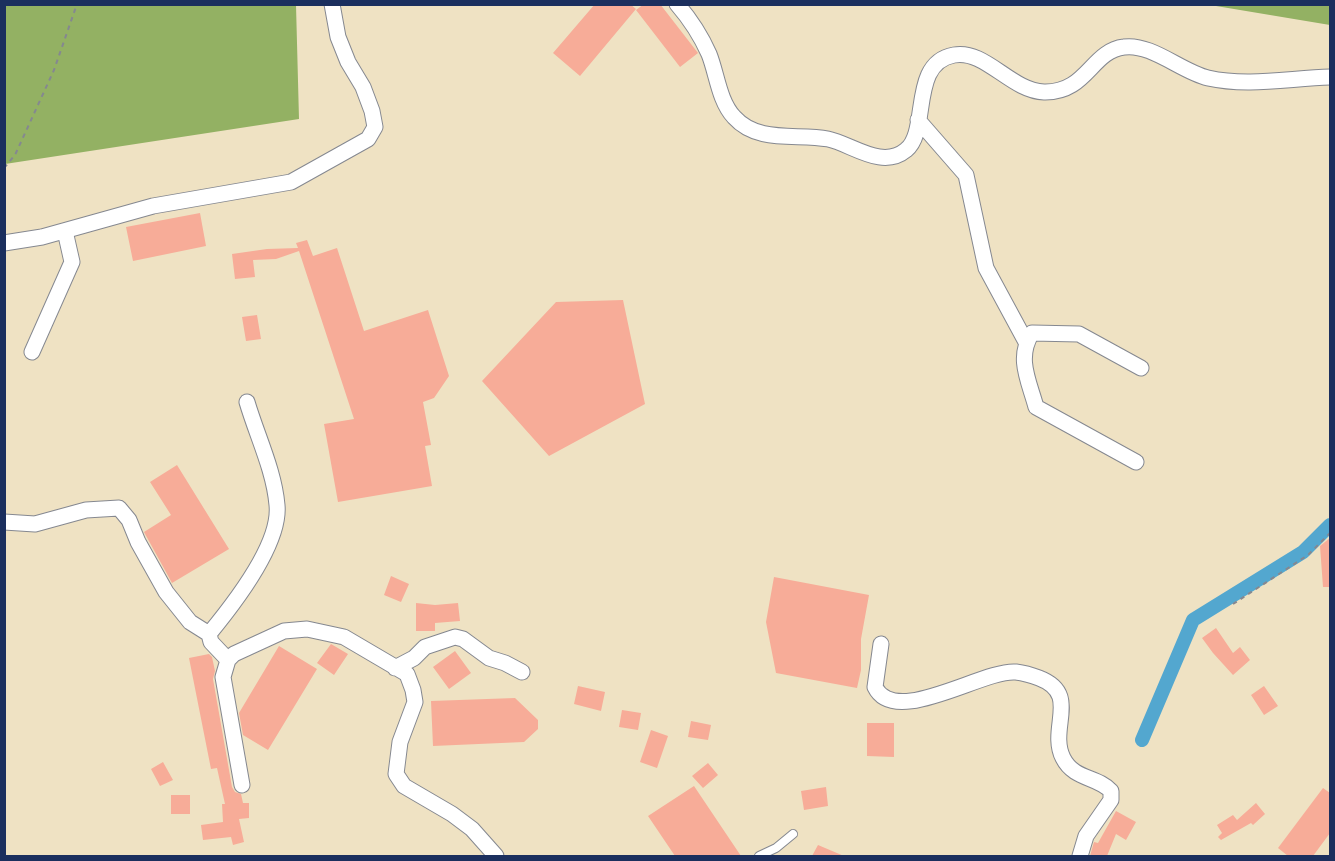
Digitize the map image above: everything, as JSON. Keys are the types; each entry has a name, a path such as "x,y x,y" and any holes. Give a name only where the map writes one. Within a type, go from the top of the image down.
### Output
{"street":[{"path":"4,243 65,231 153,206 291,182 368,139 375,127 372,111 363,87 348,63 338,37 332,4"},
{"path":"677,4 700,36 733,117 748,129 771,135 828,139 876,156 892,156 906,150 913,140 932,68 942,59 954,55 970,55 1008,78 1041,92 1064,90 1077,83 1112,51 1124,47 1138,48 1206,78 1235,82 1330,77"},
{"path":"918,120 966,176 986,268 1026,342"},
{"path":"32,352 72,262 65,231"},
{"path":"1136,462 1036,407 1023,360 1026,342 1032,333 1079,334 1141,368"},
{"path":"209,634 236,602 273,535 276,522 277,506 270,474 247,402"},
{"path":"4,522 36,524 86,510 119,508 129,520 138,543 166,592 190,622 209,634 211,642 228,660"},
{"path":"242,785 223,677 228,660 234,654 284,631 307,629 344,637 407,674 415,702 400,742 396,774 404,786 452,814 472,829 496,856"},
{"path":"395,668 414,658 425,647 455,637 463,639 489,658 506,663 522,672"},
{"path":"881,644 875,687 878,693 890,701 903,702 931,697 992,674 1006,672 1028,674 1053,685 1061,699 1058,740 1063,758 1075,773 1107,786 1111,795 1111,800 1086,836 1080,856"}],"lane":[{"path":"759,856 776,848 793,834"}],"path":[{"path":"4,168 15,155 54,70 77,4"},
{"path":"1233,604 1308,555 1330,532"}],"green space":[{"path":"5,4 296,5 299,119 5,164"},
{"path":"1210,5 1330,5 1330,25"}],"building":[{"path":"595,4 630,4 636,9 580,76 553,53"},
{"path":"644,4 660,4 698,53 680,67 636,10"},
{"path":"200,213 206,246 133,261 126,227"},
{"path":"307,240 313,256 337,248 364,331 428,310 449,376 434,398 423,402 431,445 425,446 432,486 338,502 324,424 354,419 299,251 276,259 253,260 255,277 235,279 232,254 267,249 298,248 296,243"},
{"path":"623,300 645,404 549,456 482,381 556,302"},
{"path":"257,315 261,339 246,341 242,317"},
{"path":"177,465 229,549 172,583 144,532 171,515 150,482"},
{"path":"1330,538 1330,587 1323,587 1320,546"},
{"path":"391,576 409,584 401,602 384,595"},
{"path":"774,577 869,595 861,639 861,670 857,688 776,673 766,622"},
{"path":"416,603 435,605 458,603 460,621 435,623 435,631 416,631"},
{"path":"1216,628 1233,653 1240,647 1250,660 1233,675 1202,638"},
{"path":"331,644 348,654 334,675 317,663"},
{"path":"279,646 317,669 268,750 243,735 239,713"},
{"path":"455,651 471,673 449,689 433,667"},
{"path":"209,654 212,657 215,671 213,679 232,787 235,792 241,794 243,803 249,803 249,818 239,819 244,842 233,845 231,837 203,840 201,825 223,822 222,804 225,804 217,768 211,769 189,658"},
{"path":"578,686 605,692 601,711 574,704"},
{"path":"1264,686 1278,706 1264,715 1251,695"},
{"path":"515,698 538,720 538,729 524,742 433,746 431,701"},
{"path":"622,710 641,713 638,730 619,727"},
{"path":"691,721 711,725 708,740 688,737"},
{"path":"867,723 894,723 894,757 867,756"},
{"path":"651,730 668,736 657,768 640,762"},
{"path":"163,762 173,780 160,786 151,769"},
{"path":"708,763 718,775 703,788 692,776"},
{"path":"694,786 741,856 675,856 648,816"},
{"path":"826,787 828,806 804,810 801,791"},
{"path":"1323,788 1330,793 1330,833 1313,856 1288,856 1278,848"},
{"path":"171,795 190,795 190,814 171,814"},
{"path":"1256,803 1265,814 1253,825 1251,823 1221,840 1218,837 1222,833 1217,825 1233,815 1237,820"},
{"path":"1116,811 1136,822 1126,840 1116,834 1107,856 1090,856 1094,842 1098,843"},
{"path":"818,845 844,856 812,856"}],"waterway":[{"path":"1142,740 1193,620 1303,552 1330,525"}]}
